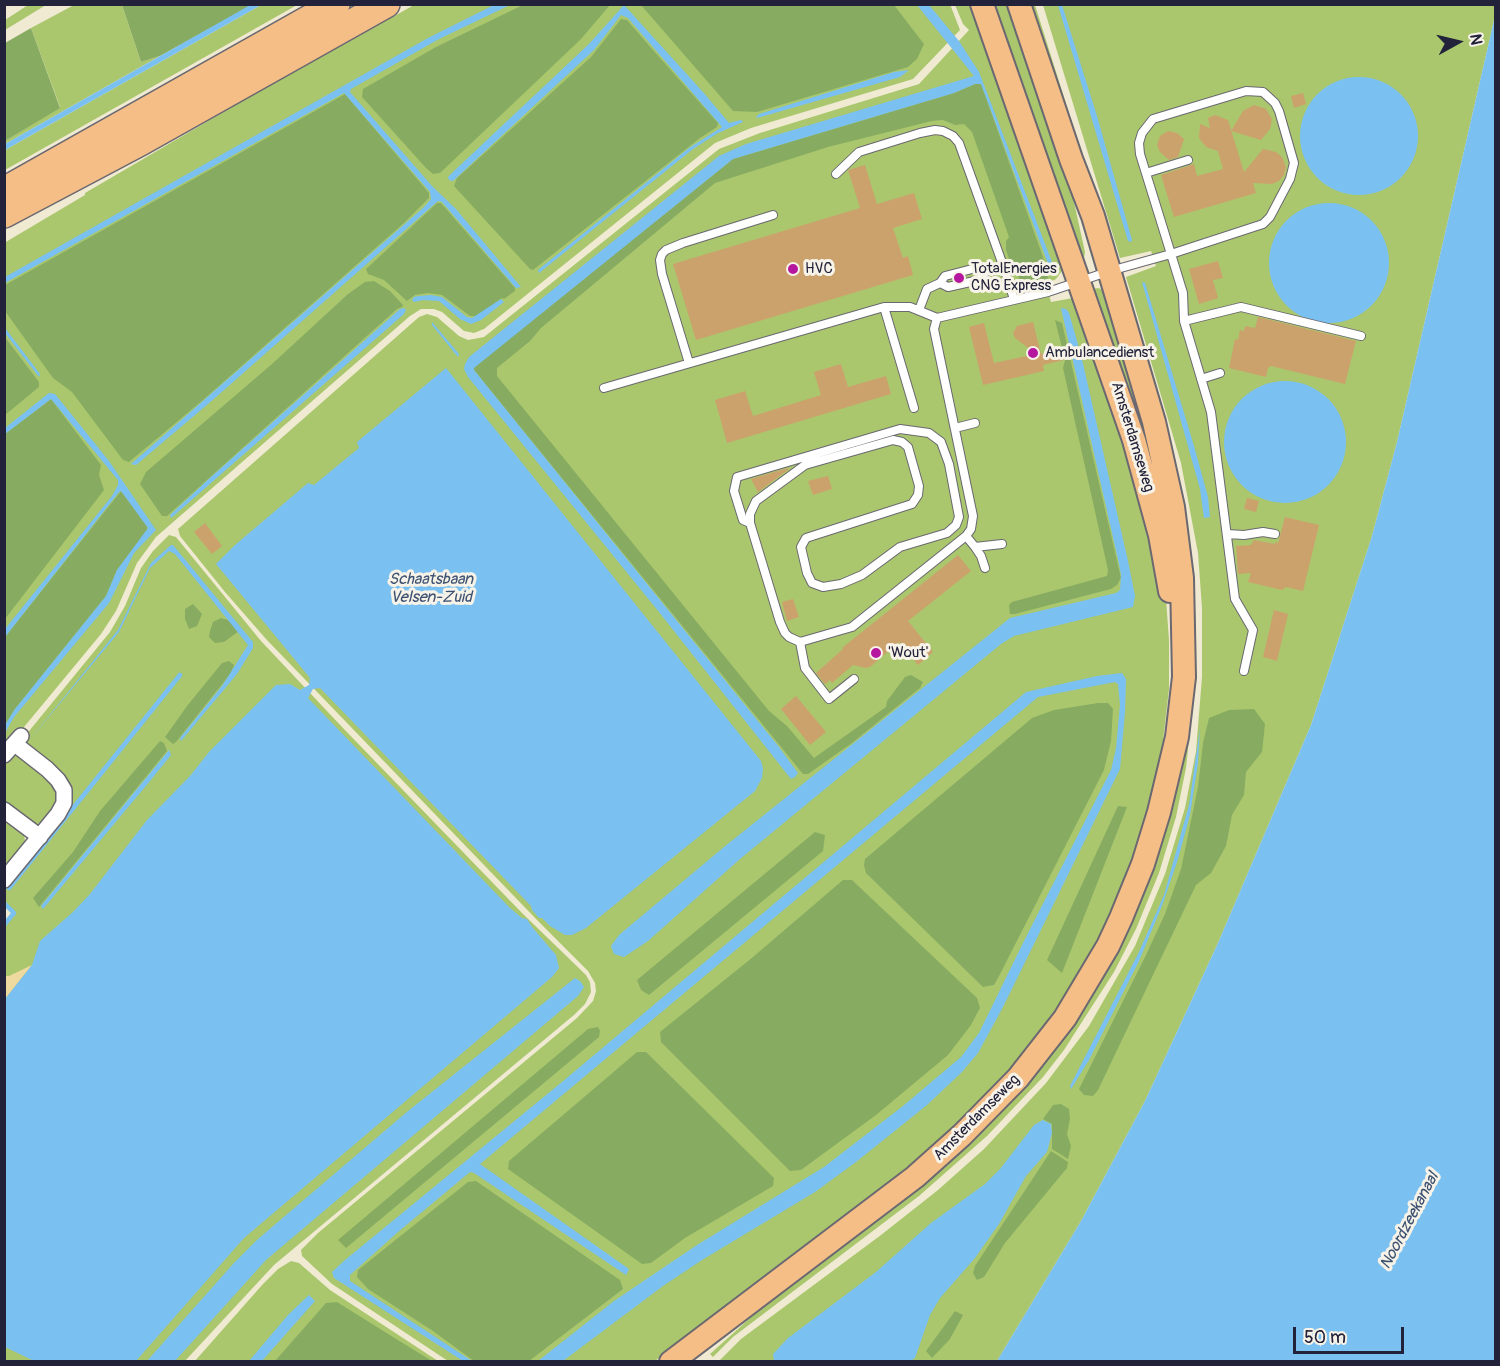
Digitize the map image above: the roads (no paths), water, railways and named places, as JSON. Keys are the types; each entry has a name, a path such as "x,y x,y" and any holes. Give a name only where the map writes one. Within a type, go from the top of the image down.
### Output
{"highway":[{"path":"4,191 336,4"},
{"path":"4,214 142,141 386,4"},
{"path":"4,226 142,141"}],"main road":[{"name":"Amsterdamseweg","path":"982,4 1081,282 1139,455 1154,512 1167,572 1173,620 1174,669 1166,782"},
{"name":"Amsterdamseweg","path":"671,1362 915,1177 981,1116 1033,1061 1080,995 1121,918 1143,864 1166,782 1180,714 1184,677 1181,558 1168,481 1157,433 1093,216 1071,159 1019,4"}],"street":[{"path":"4,880 62,808 64,790 47,769 13,745"},
{"path":"4,810 39,837"}],"lane":[{"path":"604,388 884,307 901,306 919,310 937,318 1048,292 1110,271 1171,254 1263,224 1270,217 1290,179 1294,163 1275,103 1263,92 1246,91 1153,119 1142,133 1139,142 1140,154 1146,173 1171,254 1183,293 1184,321 1211,412 1235,599 1253,630 1244,671"},
{"path":"836,174 854,156 865,149 930,130 939,130 953,136 961,148 1014,299"},
{"path":"1146,173 1188,160"},
{"path":"689,363 662,274 660,260 662,254 683,243 773,215"},
{"path":"919,310 927,289 940,283 945,276 976,268 985,272 1004,268"},
{"path":"884,307 914,408"},
{"path":"1184,321 1241,308 1361,336"},
{"path":"750,523 743,520 734,491 737,477 900,429 929,433 941,442 950,464 959,517 956,525 947,533 900,547 856,578 841,584 824,586 812,583 807,573 801,546 806,538 912,504 918,495 919,486 908,447 902,442 893,440 805,465 756,501 750,514 750,523 782,628 789,637 801,642 852,627 966,536 971,529 973,516 934,329 937,318"},
{"path":"1201,379 1220,373"},
{"path":"955,428 975,423"},
{"path":"1227,534 1244,535 1263,531 1275,534"},
{"path":"966,536 981,556 985,568"},
{"path":"975,547 1002,544"},
{"path":"801,642 805,668 829,699 854,679"}],"water":[{"path":"252,4 261,5 5,150 5,144"},
{"path":"496,4 510,5 439,39 351,89 350,92 432,186 456,209 521,287 516,288 442,202 438,201 215,398 136,465 131,464 423,208 431,199 430,192 344,93 5,283 5,277 428,38"},
{"path":"624,5 729,123 741,120 743,122 718,133 693,149 539,273 538,270 689,148 722,127 628,18 621,15 594,50 453,181 449,180 448,177 454,171 589,44"},
{"path":"917,5 929,5 959,41 979,72 1053,269 1050,269 981,84 975,84 954,93 733,159 474,368 779,747 798,773 791,779 468,377 464,369 469,357 719,156 746,144 974,76"},
{"path":"1058,5 1062,5 1097,116 1131,242 1128,241"},
{"name":"Noordzeekanaal","path":"1495,16 1495,1361 997,1361 1081,1221 1145,1101 1218,943 1311,725 1372,536 1397,442"},
{"path":"909,70 900,77 756,117 759,114 894,72"},
{"path":"1359,77 1392,87 1408,103 1418,136 1408,169 1392,185 1359,195 1326,185 1310,169 1300,136 1310,103 1326,87"},
{"path":"1329,203 1352,208 1371,221 1384,240 1389,263 1384,286 1371,305 1352,318 1329,323 1306,318 1287,305 1274,286 1269,263 1274,240 1287,221 1306,208"},
{"path":"1142,282 1145,283 1194,446 1208,497 1210,517 1204,518 1200,489"},
{"path":"431,295 442,297 467,317 472,318 501,299 504,302 481,320 471,324 460,319 439,301 414,302 412,300 414,297"},
{"path":"1061,308 1066,309 1069,313 1081,355 1128,561 1135,596 1133,607 1014,636 1001,644 740,859 648,941 624,957 614,954 611,946 619,935 724,847 1010,618 1116,593 1120,590 1119,564"},
{"path":"400,309 406,310 404,314 171,518 170,515 211,477"},
{"path":"432,322 459,354 458,357 432,325"},
{"path":"5,328 40,374 39,377 5,333"},
{"name":"Schaatsbaan Velsen-Zuid","path":"446,368 761,761 762,778 755,791 586,928 572,935 565,935 539,918 531,906 320,688 313,689 308,698 510,908 522,918 527,919 556,955 559,968 552,977 244,1238 136,1361 34,1361 5,1347 5,999 32,965 40,941 90,894 147,820 190,776 209,752 276,685 290,684 300,690 309,685 310,678 216,564 308,483 314,485 359,448 357,442"},
{"path":"1285,381 1308,386 1319,391 1328,399 1336,408 1341,419 1346,442 1341,465 1336,476 1328,485 1319,493 1308,498 1285,503 1262,498 1251,493 1242,485 1234,476 1229,465 1224,442 1229,419 1234,408 1242,399 1251,391 1262,386"},
{"path":"49,393 55,394 109,461 156,530 134,553 109,603 14,717 5,733 5,725 15,709 106,596 117,570 148,528 121,491 119,492 5,637 5,629 112,496 118,485 118,480 51,399 5,434 5,428"},
{"path":"171,545 253,642 253,648 237,674 181,741 180,738 222,686 248,645 175,554 169,551 150,568 119,632 28,742 118,630 151,563"},
{"path":"1122,673 1126,679 1120,769 978,1053 962,1072 927,1105 856,1162 815,1192 663,1286 563,1361 538,1361 614,1301 697,1245 824,1167 903,1106 961,1057 979,1033 1111,770 1116,748 1120,705 1118,684 1115,682 1038,697 480,1164 629,1269 626,1275 470,1172 350,1275 350,1281 472,1361 463,1361 334,1278 332,1272 345,1260 562,1082 1026,692 1097,676"},
{"path":"1200,728 1198,763 1190,815 1163,903 1139,961 1089,1060 1071,1089 1070,1086 1139,952 1164,895 1189,805"},
{"path":"169,750 171,755 43,909 41,906"},
{"path":"575,978 584,987 578,996 266,1260 175,1361 147,1361 258,1239 408,1111"},
{"path":"1043,1120 1051,1124 1052,1133 1047,1152 1026,1176 999,1224 975,1258 940,1298 930,1315 915,1358 909,1362 774,1361 773,1354 788,1338 876,1272 931,1223 985,1184 1000,1169 1034,1125"},
{"path":"309,1295 315,1301 262,1361 249,1361 288,1315"}],"waterway":[{"path":"9,888 180,675"},
{"path":"4,903 14,913 4,925"}],"place":[{"name":"HVC","path":"793,269"},
{"name":"TotalEnergies CNG Express","path":"959,278"},
{"name":"Ambulancedienst","path":"1033,353"},
{"name":"'Wout'","path":"876,653"}]}
